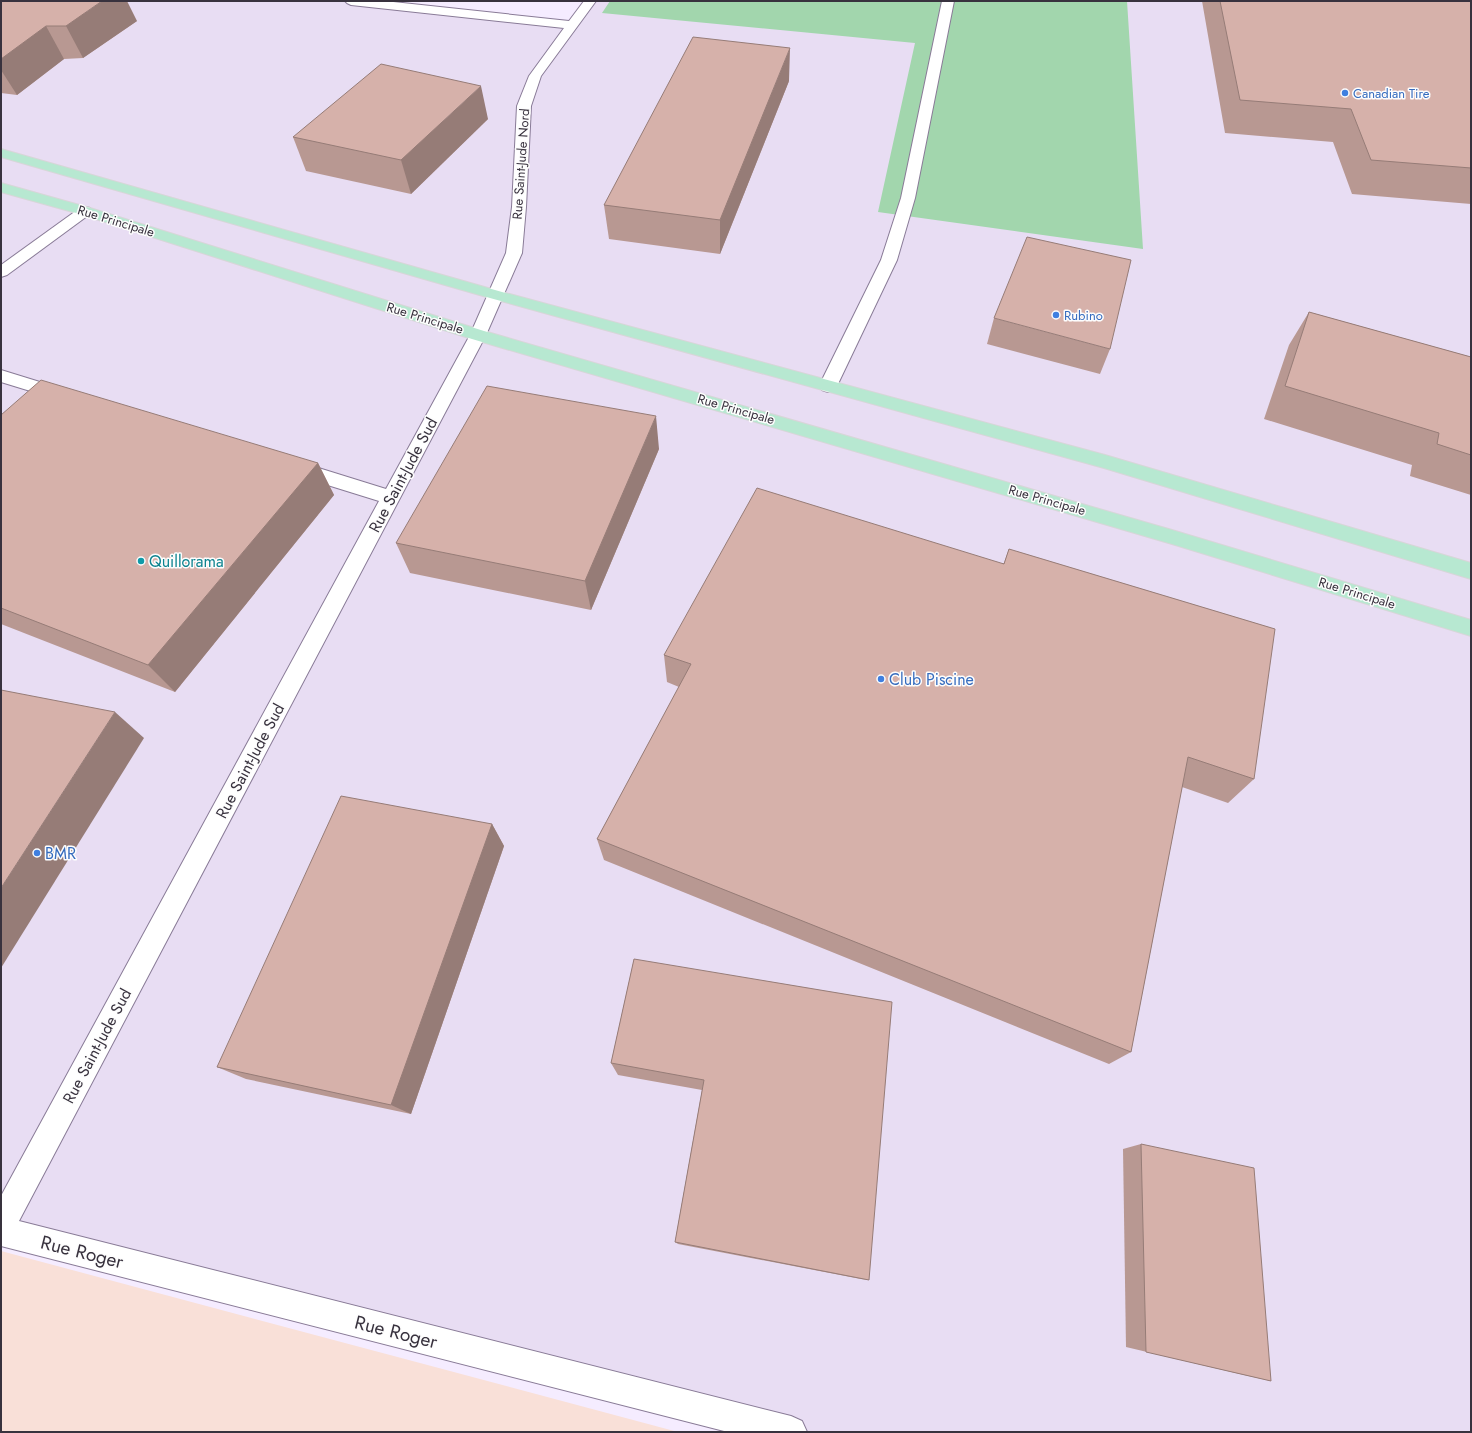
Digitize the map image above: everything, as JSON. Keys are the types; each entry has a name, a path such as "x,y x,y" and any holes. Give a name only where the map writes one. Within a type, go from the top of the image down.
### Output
{"main road":[{"path":"1,153 496,295 1105,462 1471,571"},
{"name":"Rue Principale","path":"1,187 85,211 478,335 1164,535 1471,628"}],"street":[{"path":"351,1 573,25"},
{"name":"Rue Saint-Jude Nord","path":"496,295 514,253 519,208 524,106 535,76 590,1"},
{"path":"828,386 889,260 908,198 948,1"},
{"path":"1,272 85,211"},
{"name":"Rue Saint-Jude Sud","path":"1,1225 478,335 496,295"},
{"path":"1,376 82,402"},
{"path":"284,464 390,497"},
{"name":"Rue Roger","path":"1,1231 791,1432"}],"shaded area":[{"path":"1,1 351,1 573,25 590,1 1471,1 1471,1432 791,1432 1,1231"},
{"path":"1,1251 678,1432 1,1432"}],"green space":[{"path":"610,1 1127,1 1143,249 878,212 915,43 602,13"}],"building":[{"path":"1,1 102,1 66,26 46,26 1,59"},
{"name":"Canadian Tire","path":"1220,1 1471,1 1471,168 1371,160 1351,109 1240,100"},
{"path":"693,37 790,48 720,220 604,205"},
{"path":"381,64 481,86 401,160 293,137"},
{"name":"Rubino","path":"1027,237 1131,260 1110,349 994,318"},
{"path":"1309,312 1471,357 1471,455 1437,444 1439,433 1285,386"},
{"name":"Quillorama","path":"41,380 318,463 148,665 1,608 1,415"},
{"path":"487,386 656,416 585,581 396,543"},
{"path":"757,488 1004,564 1009,549 1275,629 1254,779 1188,757 1131,1052 597,839 691,664 664,655"},
{"path":"1,690 115,712 1,888"},
{"path":"341,796 492,824 391,1105 217,1067"},
{"path":"634,959 892,1002 869,1280 675,1242 704,1080 611,1063"},
{"path":"1141,1144 1254,1168 1271,1381 1146,1352"}],"place":[{"name":"Canadian Tire","path":"1345,93"},
{"name":"Rubino","path":"1056,315"},
{"name":"Quillorama","path":"141,561"},
{"name":"Club Piscine","path":"881,679"},
{"name":"BMR","path":"37,853"}]}
